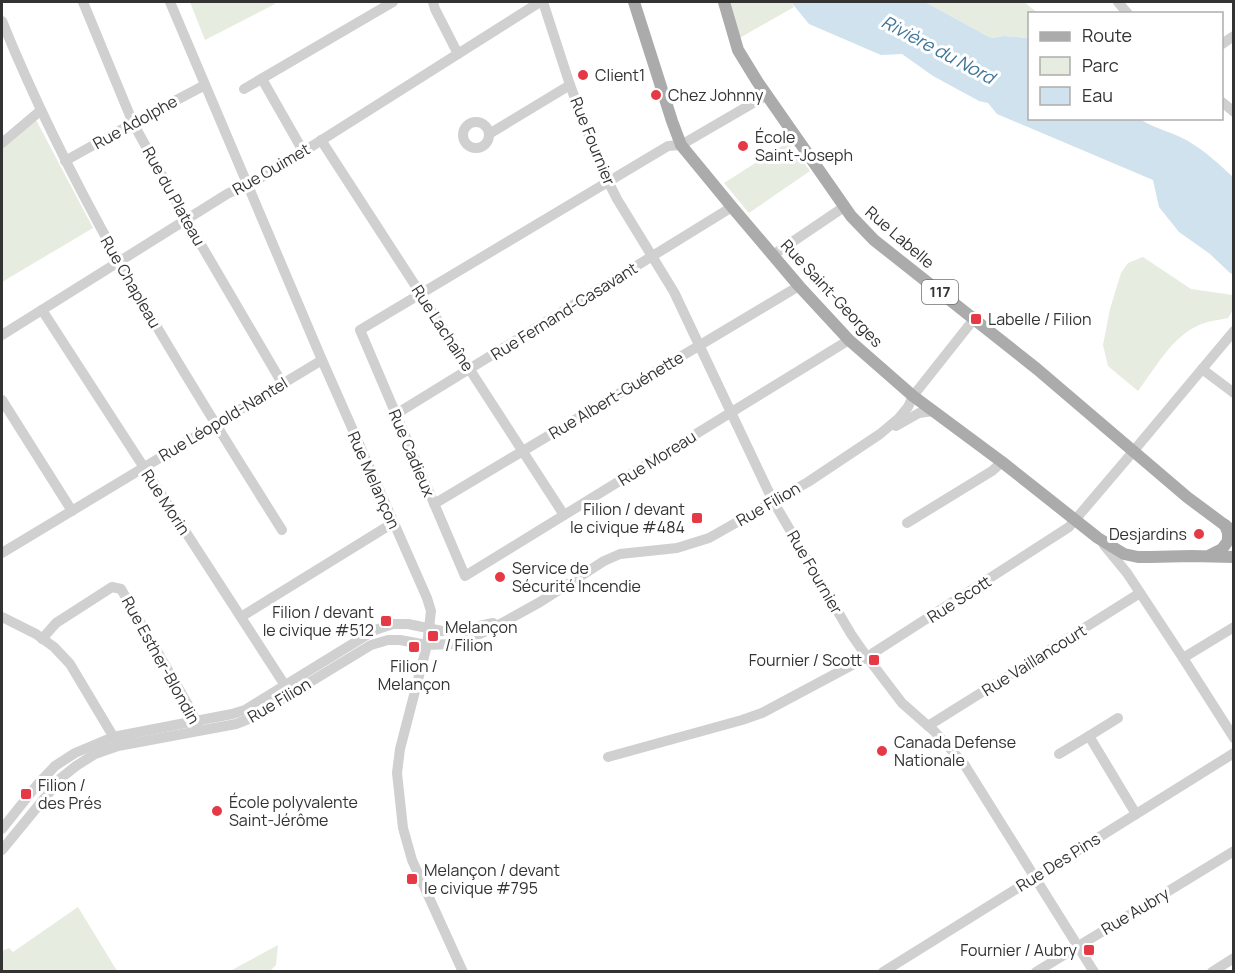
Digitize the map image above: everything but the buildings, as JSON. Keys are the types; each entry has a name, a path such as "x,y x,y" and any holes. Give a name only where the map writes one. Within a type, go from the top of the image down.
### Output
{"main road":[{"name":"Rue Saint-Georges","path":"634,2 681,145 799,286 849,340 913,396 1098,537 1124,554 1138,557 1233,557"},
{"name":"Rue Labelle","path":"724,2 738,50 851,216 874,240 1037,369 1229,529"},
{"path":"1209,556 1222,549 1228,542 1229,529"}],"street":[{"name":"Rue du Plateau","path":"83,2 133,123 282,383"},
{"name":"Rue Melançon","path":"170,2 431,611 427,645 400,749 397,773 403,828 412,860 463,972"},
{"path":"244,89 393,2"},
{"path":"434,2 435,9 458,54"},
{"name":"Rue Ouimet","path":"2,335 227,194 268,174 542,2"},
{"name":"Rue Fournier","path":"542,2 599,163 617,199 674,292 773,501 851,634 902,703 928,726 964,764 1094,972"},
{"name":"Rue Chapleau","path":"2,21 40,111 119,262 215,424 282,531"},
{"path":"262,79 303,151"},
{"name":"Rue Adolphe","path":"65,161 205,85"},
{"path":"489,134 570,85"},
{"path":"421,294 668,146 681,145 767,95"},
{"path":"2,142 40,111"},
{"name":"Rue Lachaîne","path":"321,140 564,515"},
{"name":"Rue Fernand-Casavant","path":"396,414 732,207"},
{"path":"773,255 844,207"},
{"name":"Rue Albert-Guénette","path":"434,504 799,286"},
{"name":"Rue Cadieux","path":"421,294 360,330 465,576"},
{"name":"Rue Morin","path":"42,310 287,689"},
{"name":"Rue Filion","path":"287,689 371,645 388,640 427,645 452,644 470,639 540,602 604,561 620,554 677,548 716,534 808,482 880,434 908,407 913,396 974,319"},
{"name":"Rue Scott","path":"608,757 762,713 867,657 1058,535 1076,520 1233,331"},
{"name":"Rue Moreau","path":"465,576 849,340"},
{"name":"Rue Léopold-Nantel","path":"2,552 322,360"},
{"path":"1202,369 1233,393"},
{"path":"2,400 72,511"},
{"path":"880,434 919,413 933,411"},
{"path":"907,523 992,471 1002,462"},
{"path":"241,617 393,523"},
{"name":"Rue Saint-Georges","path":"1098,537 1116,559 1229,721 1233,738"},
{"name":"Rue Esther-Blondin","path":"42,639 56,623 93,599 112,587 121,589 198,726"},
{"name":"Rue Vaillancourt","path":"928,726 1140,593"},
{"name":"Rue Filion","path":"3,824 54,768 75,753 116,741 198,726 236,724 251,718 287,689 375,630 393,624 408,624 442,631 466,629 488,625 513,616"},
{"path":"2,617 54,647 70,664 116,741"},
{"path":"1183,658 1233,627"},
{"path":"1059,754 1118,718"},
{"path":"1089,736 1136,814"},
{"name":"Rue Filion","path":"2,850 61,778 116,741"},
{"name":"Rue Des Pins","path":"883,972 1233,753"},
{"path":"54,768 61,778"},
{"path":"3,824 17,831"},
{"name":"Rue Aubry","path":"1036,972 1233,851"},
{"path":"1212,972 1233,958"}],"green space":[{"path":"190,2 274,2 275,4 205,40"},
{"path":"726,2 791,2 794,7 736,40"},
{"path":"925,2 1024,2 1037,12 1028,12 1028,38 1004,36 991,38"},
{"path":"34,116 93,228 2,282 2,143"},
{"path":"788,142 810,171 749,213 724,183"},
{"path":"1143,257 1191,289 1233,295 1233,310 1228,318 1199,325 1189,330 1165,354 1138,391 1108,366 1103,345 1110,309 1121,273 1128,263"},
{"path":"78,907 117,971 2,971 2,951 9,948 13,952"},
{"path":"278,945 276,965 270,971 230,971"}],"water":[{"name":"Rivière du Nord","path":"791,2 925,2 991,38 1004,36 1028,38 1028,120 1142,120 1194,145 1233,177 1233,274 1179,232 1159,207 1153,180 997,114 988,103 979,101 933,76 902,54 881,55 809,24"}],"place":[{"name":"Client1","path":"583,75"},
{"name":"Chez Johnny","path":"656,95"},
{"name":"École Saint-Joseph","path":"743,146"},
{"name":"Labelle / Filion","path":"976,319"},
{"name":"Filion / devant le civique #484","path":"697,518"},
{"name":"Desjardins","path":"1199,534"},
{"name":"Service de Sécurité Incendie","path":"500,577"},
{"name":"Filion / devant le civique #512","path":"386,621"},
{"name":"Melançon / Filion","path":"433,636"},
{"name":"Filion / Melançon","path":"414,647"},
{"name":"Fournier / Scott","path":"874,660"},
{"name":"Canada Defense Nationale","path":"882,751"},
{"name":"Filion / des Prés","path":"26,794"},
{"name":"École polyvalente Saint-Jérôme","path":"217,811"},
{"name":"Melançon / devant le civique #795","path":"412,879"},
{"name":"Fournier / Aubry","path":"1089,950"}]}
